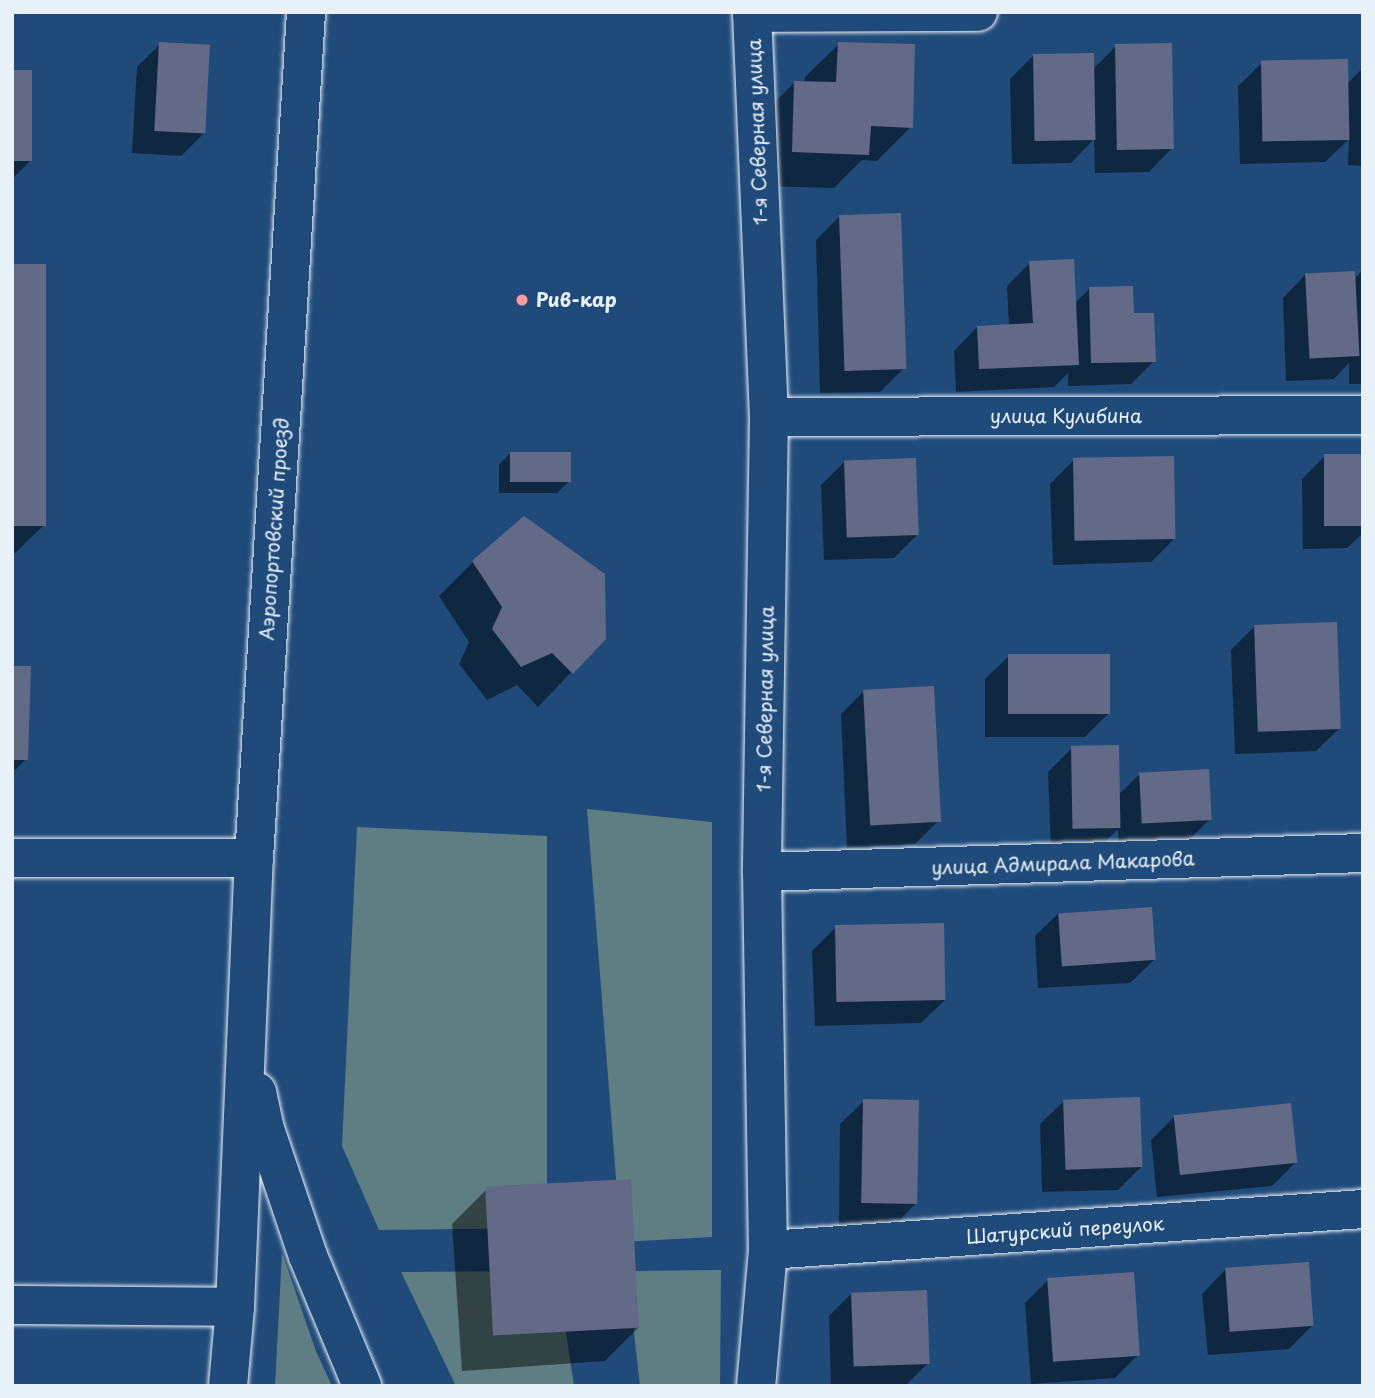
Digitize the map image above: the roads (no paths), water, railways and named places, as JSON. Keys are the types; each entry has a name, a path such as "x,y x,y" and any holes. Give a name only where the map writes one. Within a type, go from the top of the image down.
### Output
{"street":[{"name":"Аэропортовский проезд","path":"228,1386 235,1307 254,858 306,12"},
{"path":"752,13 978,12"},
{"name":"1-я Северная улица","path":"752,13 769,417 762,873 768,1250 756,1386"},
{"name":"улица Кулибина","path":"769,417 1363,415"},
{"name":"улица Адмирала Макарова","path":"762,873 1363,853"},
{"path":"12,858 254,858"},
{"path":"246,1045 273,1154 308,1256 362,1386"},
{"name":"Шатурский переулок","path":"768,1250 1363,1209"},
{"path":"12,1305 235,1307"}],"place":[{"name":"Рив-кар","path":"522,300"}]}
